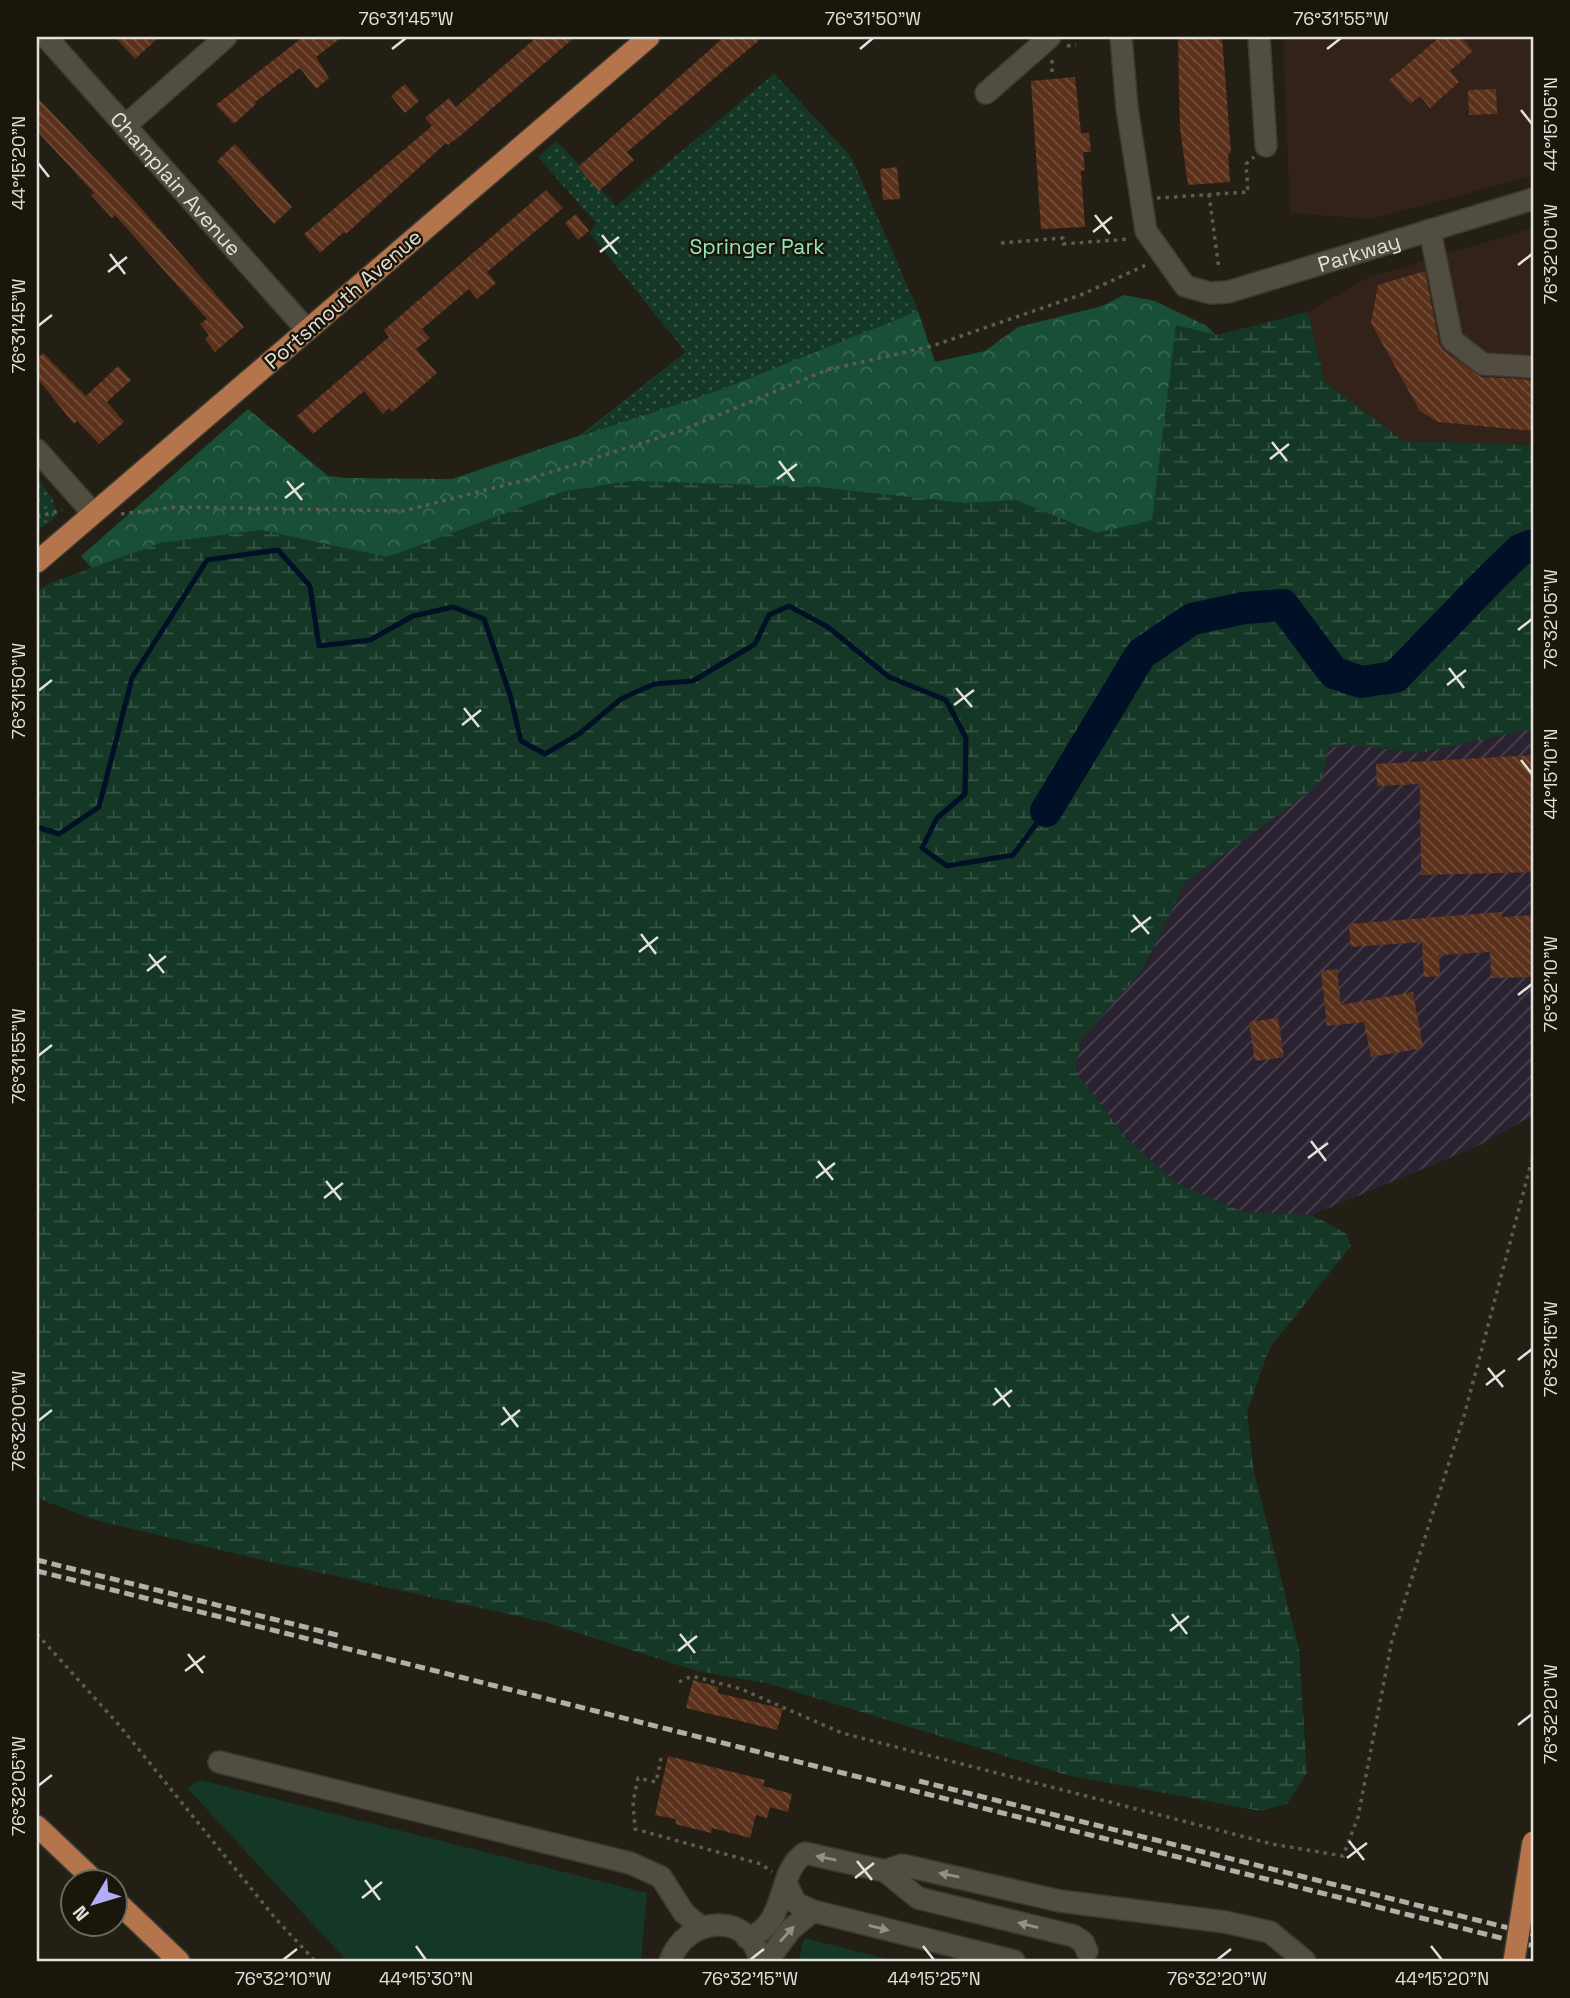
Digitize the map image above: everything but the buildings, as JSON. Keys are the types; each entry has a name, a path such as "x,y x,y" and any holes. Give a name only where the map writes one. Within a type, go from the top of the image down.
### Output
{"main road":[{"name":"Portsmouth Avenue","path":"37,562 102,515 307,330 649,37"},
{"path":"37,1826 81,1868"},
{"path":"1514,1961 1533,1840"},
{"path":"130,1914 179,1961"}],"street":[{"name":"Champlain Avenue","path":"46,37 307,330"},
{"path":"125,126 226,37"},
{"path":"986,93 1049,37"},
{"path":"1121,37 1146,231 1164,256"},
{"path":"1259,37 1266,146"},
{"name":"Parkway","path":"1164,256 1185,286 1210,293 1228,292 1533,199"},
{"path":"1430,230 1452,340 1483,363 1533,367"},
{"path":"37,450 102,515"},
{"path":"219,1762 630,1863 661,1877 684,1913 701,1927"},
{"path":"747,1938 771,1922 787,1885 794,1860 805,1853 885,1871 918,1898 1074,1936 1083,1942 1085,1956"},
{"path":"885,1871 902,1865 1095,1906 1225,1922 1270,1932 1305,1961"},
{"path":"787,1885 796,1903 813,1911 1014,1961"},
{"path":"672,1955 675,1896"},
{"path":"1085,1956 1095,1906"},
{"path":"767,1961 790,1929 813,1911"},
{"path":"672,1955 683,1937 701,1927 726,1926 747,1938 760,1961"}],"path":[{"path":"1141,199 1248,192 1246,164 1266,146"},
{"path":"1209,194 1219,270"},
{"path":"1001,243 1063,238 1063,244 1150,237"},
{"path":"102,515 176,507 403,511 529,479 680,431 827,370 932,346 1083,294 1164,256"},
{"path":"37,517 62,510"},
{"path":"679,1682 692,1676 741,1689 842,1733 1272,1844 1343,1856 1358,1817 1392,1640 1464,1416 1533,1156"},
{"path":"37,1634 118,1725 275,1918 315,1961"},
{"path":"661,1758 656,1782 638,1778 633,1802 635,1829 761,1864 787,1885"}],"shaded area":[{"path":"1283,37 1533,37 1533,176 1371,219 1290,213"},
{"path":"1533,228 1533,445 1404,441 1325,382 1308,312 1367,278"},
{"path":"1533,729 1533,1115 1480,1145 1312,1215 1243,1212 1177,1184 1126,1138 1075,1071 1082,1038 1142,971 1185,883 1312,790 1323,777 1328,748 1346,744 1420,753"}],"green space":[{"path":"774,74 851,157 918,311 935,362 985,351 1018,327 1102,306 1124,295 1155,301 1207,326 1227,347 1156,549 701,546 108,586 81,556 248,409 328,476 345,478 452,479 581,435 686,352 590,233"},
{"name":"Springer Park","path":"774,74 851,157 918,311 718,391 581,436 686,352 590,233 596,223 538,157 557,141 616,206"},
{"path":"1308,312 1325,382 1404,441 1533,445 1533,729 1420,753 1346,744 1328,748 1323,777 1312,790 1185,883 1142,971 1082,1038 1075,1071 1126,1138 1177,1184 1243,1212 1312,1215 1347,1234 1351,1246 1269,1349 1247,1412 1254,1472 1299,1649 1307,1773 1288,1803 1261,1811 1067,1775 770,1684 697,1671 544,1622 95,1520 37,1498 37,591 48,584 160,543 261,530 387,557 565,491 632,481 817,487 965,503 1016,500 1097,533 1152,520 1176,325 1217,335"},
{"path":"37,477 52,498 58,515 37,531"},
{"path":"200,1780 647,1893 641,1961 347,1961 187,1788"},
{"path":"804,1938 896,1961 799,1961"}],"waterway":[{"path":"1046,811 1141,654 1192,619 1244,608 1283,605 1334,673 1361,682 1395,677 1520,550 1533,545"},
{"path":"37,827 59,834 99,807 132,678 207,560 278,550 310,586 319,646 370,640 413,616 453,607 484,619 510,695 521,741 545,754 579,734 621,699 654,684 693,681 755,644 769,615 789,606 828,627 889,677 946,700 966,738 965,794 937,818 922,848 947,866 1013,855 1046,811"}],"railway":[{"path":"37,1560 341,1636"},
{"path":"37,1571 1533,1946"},
{"path":"919,1781 1533,1934"}]}
